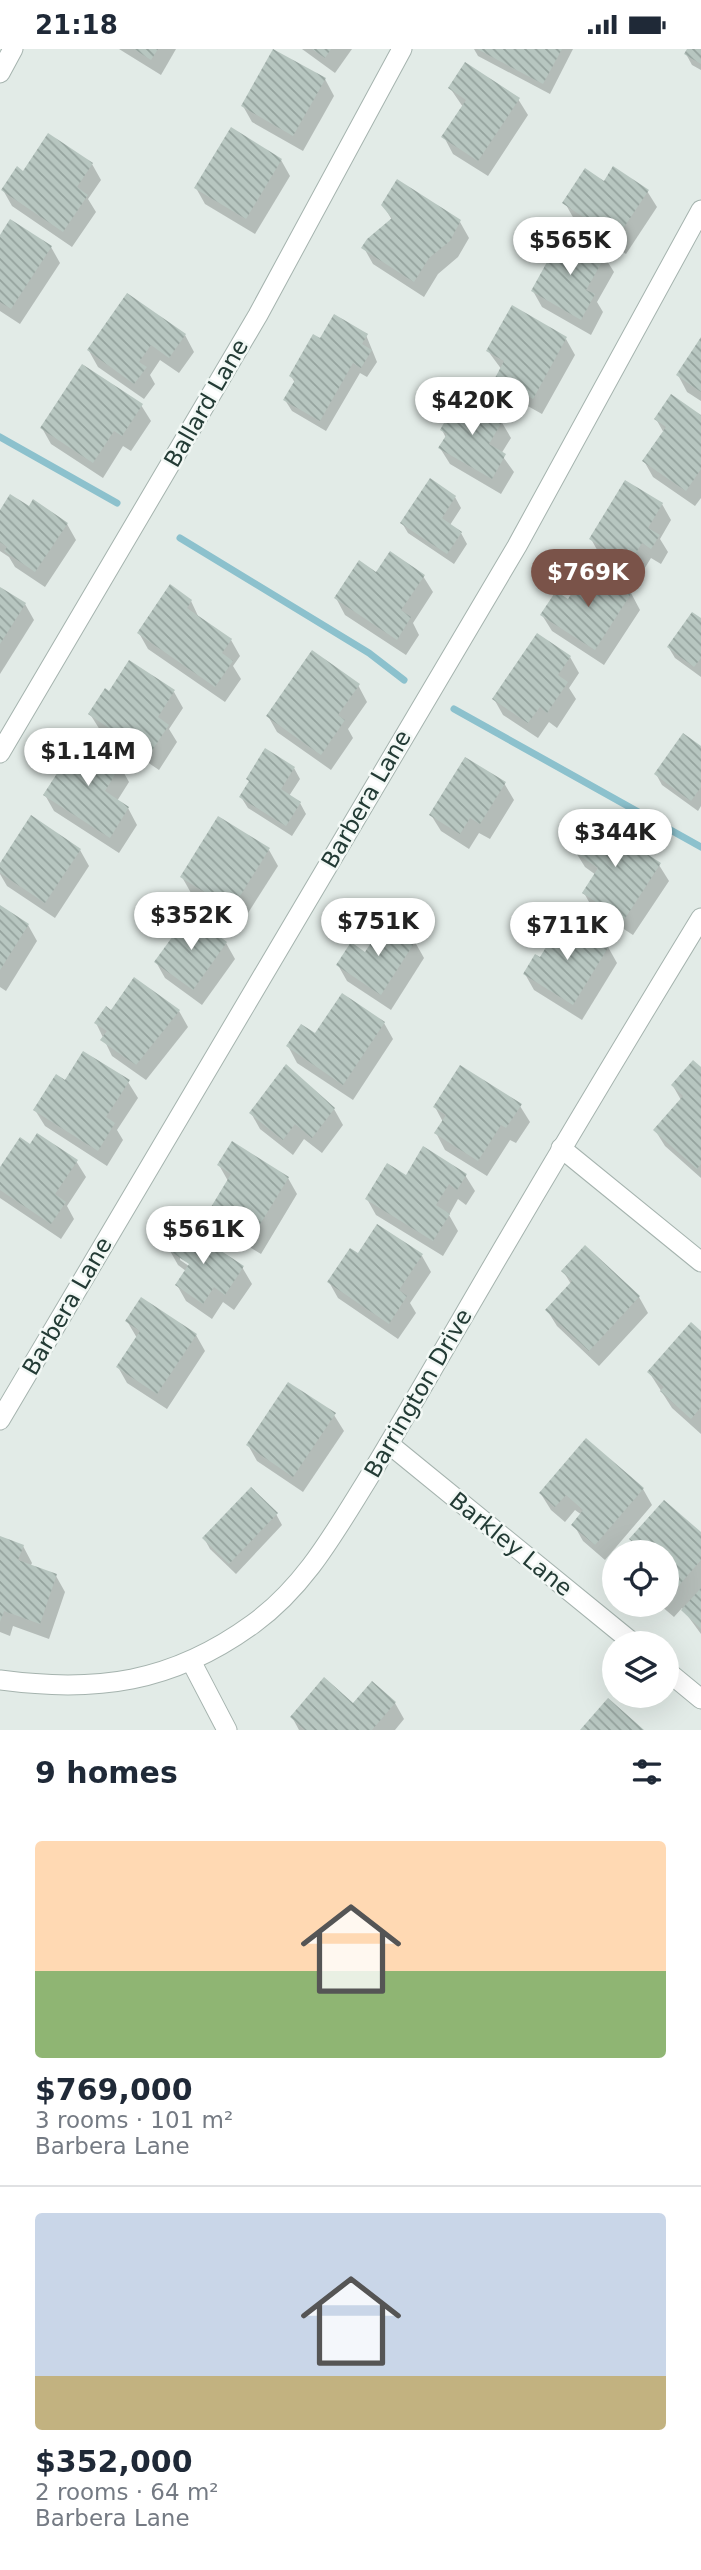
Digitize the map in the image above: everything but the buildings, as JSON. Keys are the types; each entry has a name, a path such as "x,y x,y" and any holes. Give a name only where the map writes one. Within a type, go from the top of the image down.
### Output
{"street":[{"path":"0,73 13,49"},
{"name":"Ballard Lane","path":"0,753 258,314 402,49"},
{"name":"Barbera Lane","path":"0,1420 517,546 701,209"},
{"name":"Barrington Drive","path":"0,1681 53,1686 103,1685 148,1677 191,1661 253,1624 298,1585 327,1546 389,1444 561,1148 701,918"},
{"path":"561,1148 701,1262"},
{"name":"Barkley Lane","path":"389,1444 618,1631"},
{"path":"191,1661 227,1730"},
{"path":"679,1681 701,1699"}],"waterway":[{"path":"0,437 117,503"},
{"path":"180,538 369,653 404,680"},
{"path":"454,709 701,847"}]}
